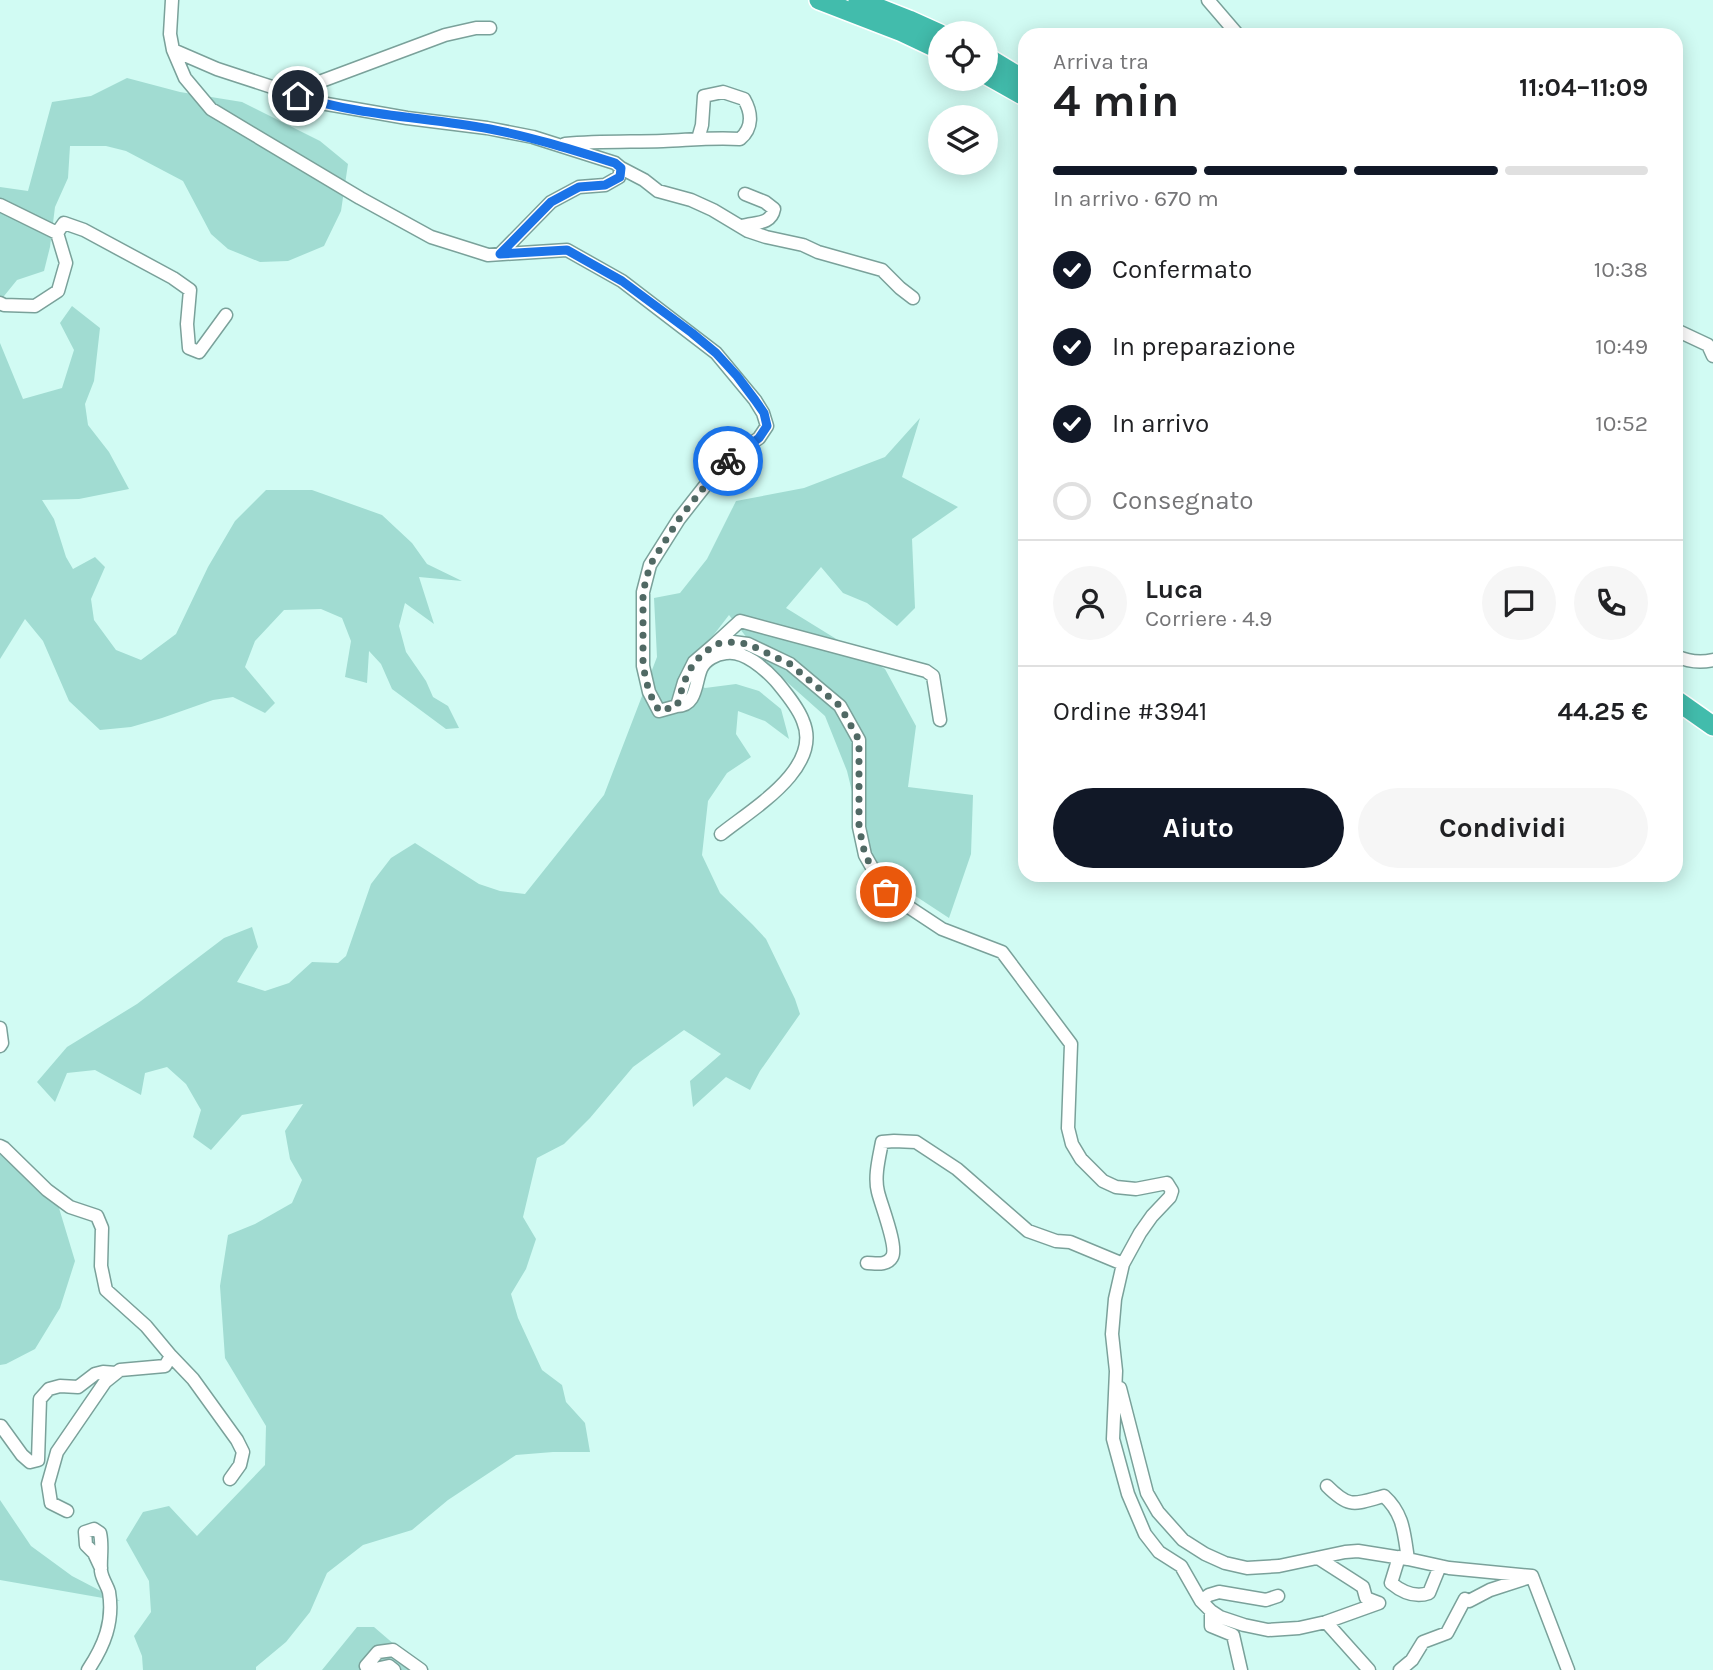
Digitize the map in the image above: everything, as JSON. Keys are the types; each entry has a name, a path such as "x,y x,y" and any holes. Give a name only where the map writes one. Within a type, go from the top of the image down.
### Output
{"highway":[{"path":"819,0 928,44"},
{"path":"858,0 928,28"},
{"path":"998,64 1018,76"},
{"path":"998,81 1018,93"},
{"path":"1683,690 1713,710"},
{"path":"1683,705 1713,726"}],"street":[{"path":"172,0 170,34 173,50 185,78 211,109 360,198 431,236 488,255 567,250 622,281 692,333 716,353 737,376 764,413 767,426 759,438 731,458 712,477 679,519 650,565 643,592 643,666 649,692 659,711 684,706 690,702 701,668 714,655 730,652 750,659 766,670 804,721 807,740 803,758 797,768 771,795 721,834"},
{"path":"1208,0 1232,28"},
{"path":"251,81 284,87 319,82 444,35 476,28 490,28"},
{"path":"173,50 217,69 321,103 533,137 615,163 658,191 691,200 765,237 803,245 818,252 882,270 913,298"},
{"path":"557,145 593,141 740,139 751,122 749,108 744,99 723,92 704,96 698,139"},
{"path":"500,254 551,202 579,187 605,185 620,177 621,168"},
{"path":"742,226 769,220 774,209 745,194"},
{"path":"0,205 57,233 66,263 58,291 35,306 0,303"},
{"path":"57,233 64,223 84,230 190,290 187,324 189,348 199,352 226,315"},
{"path":"1683,333 1708,345 1713,356"},
{"path":"677,706 684,682 694,662 740,621 926,671 933,676 940,720"},
{"path":"715,644 748,644 790,664 840,706 859,740 859,827 865,855 886,892 942,929 1002,952 1071,1044 1068,1128 1072,1144 1081,1159 1103,1181 1116,1187 1136,1189 1167,1183 1172,1191 1140,1233 1123,1264 1115,1299 1112,1334 1116,1371 1147,1493 1158,1512 1183,1540 1205,1554 1225,1563 1247,1568 1279,1566 1358,1551 1440,1566 1532,1576"},
{"path":"1683,659 1692,662 1713,660"},
{"path":"0,1026 0,1046"},
{"path":"867,1263 884,1264 894,1255 877,1189 877,1168 882,1142 894,1141 916,1142 957,1169 1028,1231 1056,1241 1070,1242 1123,1264"},
{"path":"0,1146 47,1190 70,1207 97,1216 102,1228 100,1266 106,1290 146,1326 193,1379 237,1440 243,1452 240,1465 230,1479"},
{"path":"67,1511 51,1503 48,1484 57,1452 105,1382 120,1370 164,1366 171,1356"},
{"path":"1116,1371 1113,1439 1128,1494 1146,1534 1159,1552 1181,1566 1201,1601 1211,1611 1220,1618 1269,1630 1299,1628 1326,1622 1379,1603 1366,1598 1363,1587 1318,1558"},
{"path":"0,1426 22,1455 30,1462 38,1460 40,1399 49,1389 60,1386 78,1387 95,1374 116,1373"},
{"path":"1327,1486 1342,1501 1357,1503 1384,1496 1398,1511 1404,1532 1404,1558 1391,1583 1398,1589 1420,1596 1429,1593 1440,1566"},
{"path":"88,1670 108,1633 111,1612 102,1568"},
{"path":"1400,1670 1412,1660 1423,1642 1447,1633 1465,1600 1469,1601 1490,1590 1532,1576"},
{"path":"1532,1576 1568,1670"},
{"path":"1201,1601 1219,1592 1266,1600 1278,1595"},
{"path":"1211,1611 1211,1626 1233,1635 1241,1670"},
{"path":"1326,1622 1369,1670"},
{"path":"394,1670 389,1666 370,1670 366,1666 378,1652 393,1650 421,1670"}],"shaded area":[{"path":"127,78 180,92 242,102 320,141 348,164 341,211 324,246 288,261 260,262 228,249 211,234 183,181 126,151 106,146 70,146 68,178 55,207 44,271 17,280 0,301 0,187 28,191 52,102 91,96"},
{"path":"72,306 100,328 94,381 85,404 88,425 109,452 129,489 79,499 42,500 54,519 66,557 73,569 95,557 105,567 91,599 94,620 116,650 141,660 176,634 208,567 235,521 266,490 312,490 382,515 412,543 427,564 462,581 419,577 434,624 405,603 399,626 406,652 426,681 433,697 448,706 459,728 446,729 392,689 381,664 369,651 367,683 345,677 351,641 342,618 321,609 284,610 255,641 245,667 275,703 265,713 233,697 213,700 131,727 100,730 69,701 43,641 25,619 0,659 0,343 23,399 62,388 74,350 60,323"},
{"path":"920,418 902,477 958,507 912,539 915,608 897,626 867,603 843,593 821,567 786,608 885,669 916,726 908,787 973,795 971,854 949,918 888,878 868,848 847,771 825,716 770,667 729,615 682,676 705,688 736,684 759,691 781,709 789,739 765,721 738,711 736,734 751,757 727,773 708,801 702,855 720,893 766,939 800,1014 750,1090 726,1077 693,1107 690,1081 721,1054 684,1030 633,1067 564,1144 537,1158 523,1217 536,1239 526,1269 511,1294 518,1318 542,1370 562,1385 566,1402 585,1423 590,1452 516,1455 448,1500 412,1530 363,1545 327,1573 310,1612 286,1642 256,1667 256,1670 143,1670 142,1656 134,1636 151,1612 149,1581 126,1540 143,1512 169,1506 197,1536 265,1465 266,1426 225,1358 220,1286 228,1235 255,1224 292,1203 302,1180 290,1159 285,1131 303,1104 242,1115 211,1150 193,1137 201,1110 186,1084 167,1067 145,1073 141,1095 95,1070 67,1073 55,1102 37,1082 67,1047 137,1004 224,938 252,927 258,947 237,982 265,991 289,983 312,962 338,963 346,956 371,884 391,858 415,843 479,884 500,891 525,894 604,795 657,657 654,598 680,593 707,559 736,501 804,488 885,457"},
{"path":"0,1154 59,1208 75,1261 60,1308 35,1349 0,1365"},
{"path":"0,1500 31,1546 72,1576 120,1601 0,1580"},
{"path":"357,1627 374,1627 424,1670 322,1670"}],"way so far":[{"path":"728,461 679,519 650,565 643,592 643,666 649,692 659,711 677,706 684,682 694,662 715,644 733,642 748,644 790,664 807,678 840,706 859,740 859,827 865,855 886,892"}],"route":[{"path":"298,96 321,103 533,137 615,163 621,168 620,177 605,185 579,187 551,202 500,254 567,250 622,281 716,353 755,400 764,413 767,426 759,438 728,461"}]}
